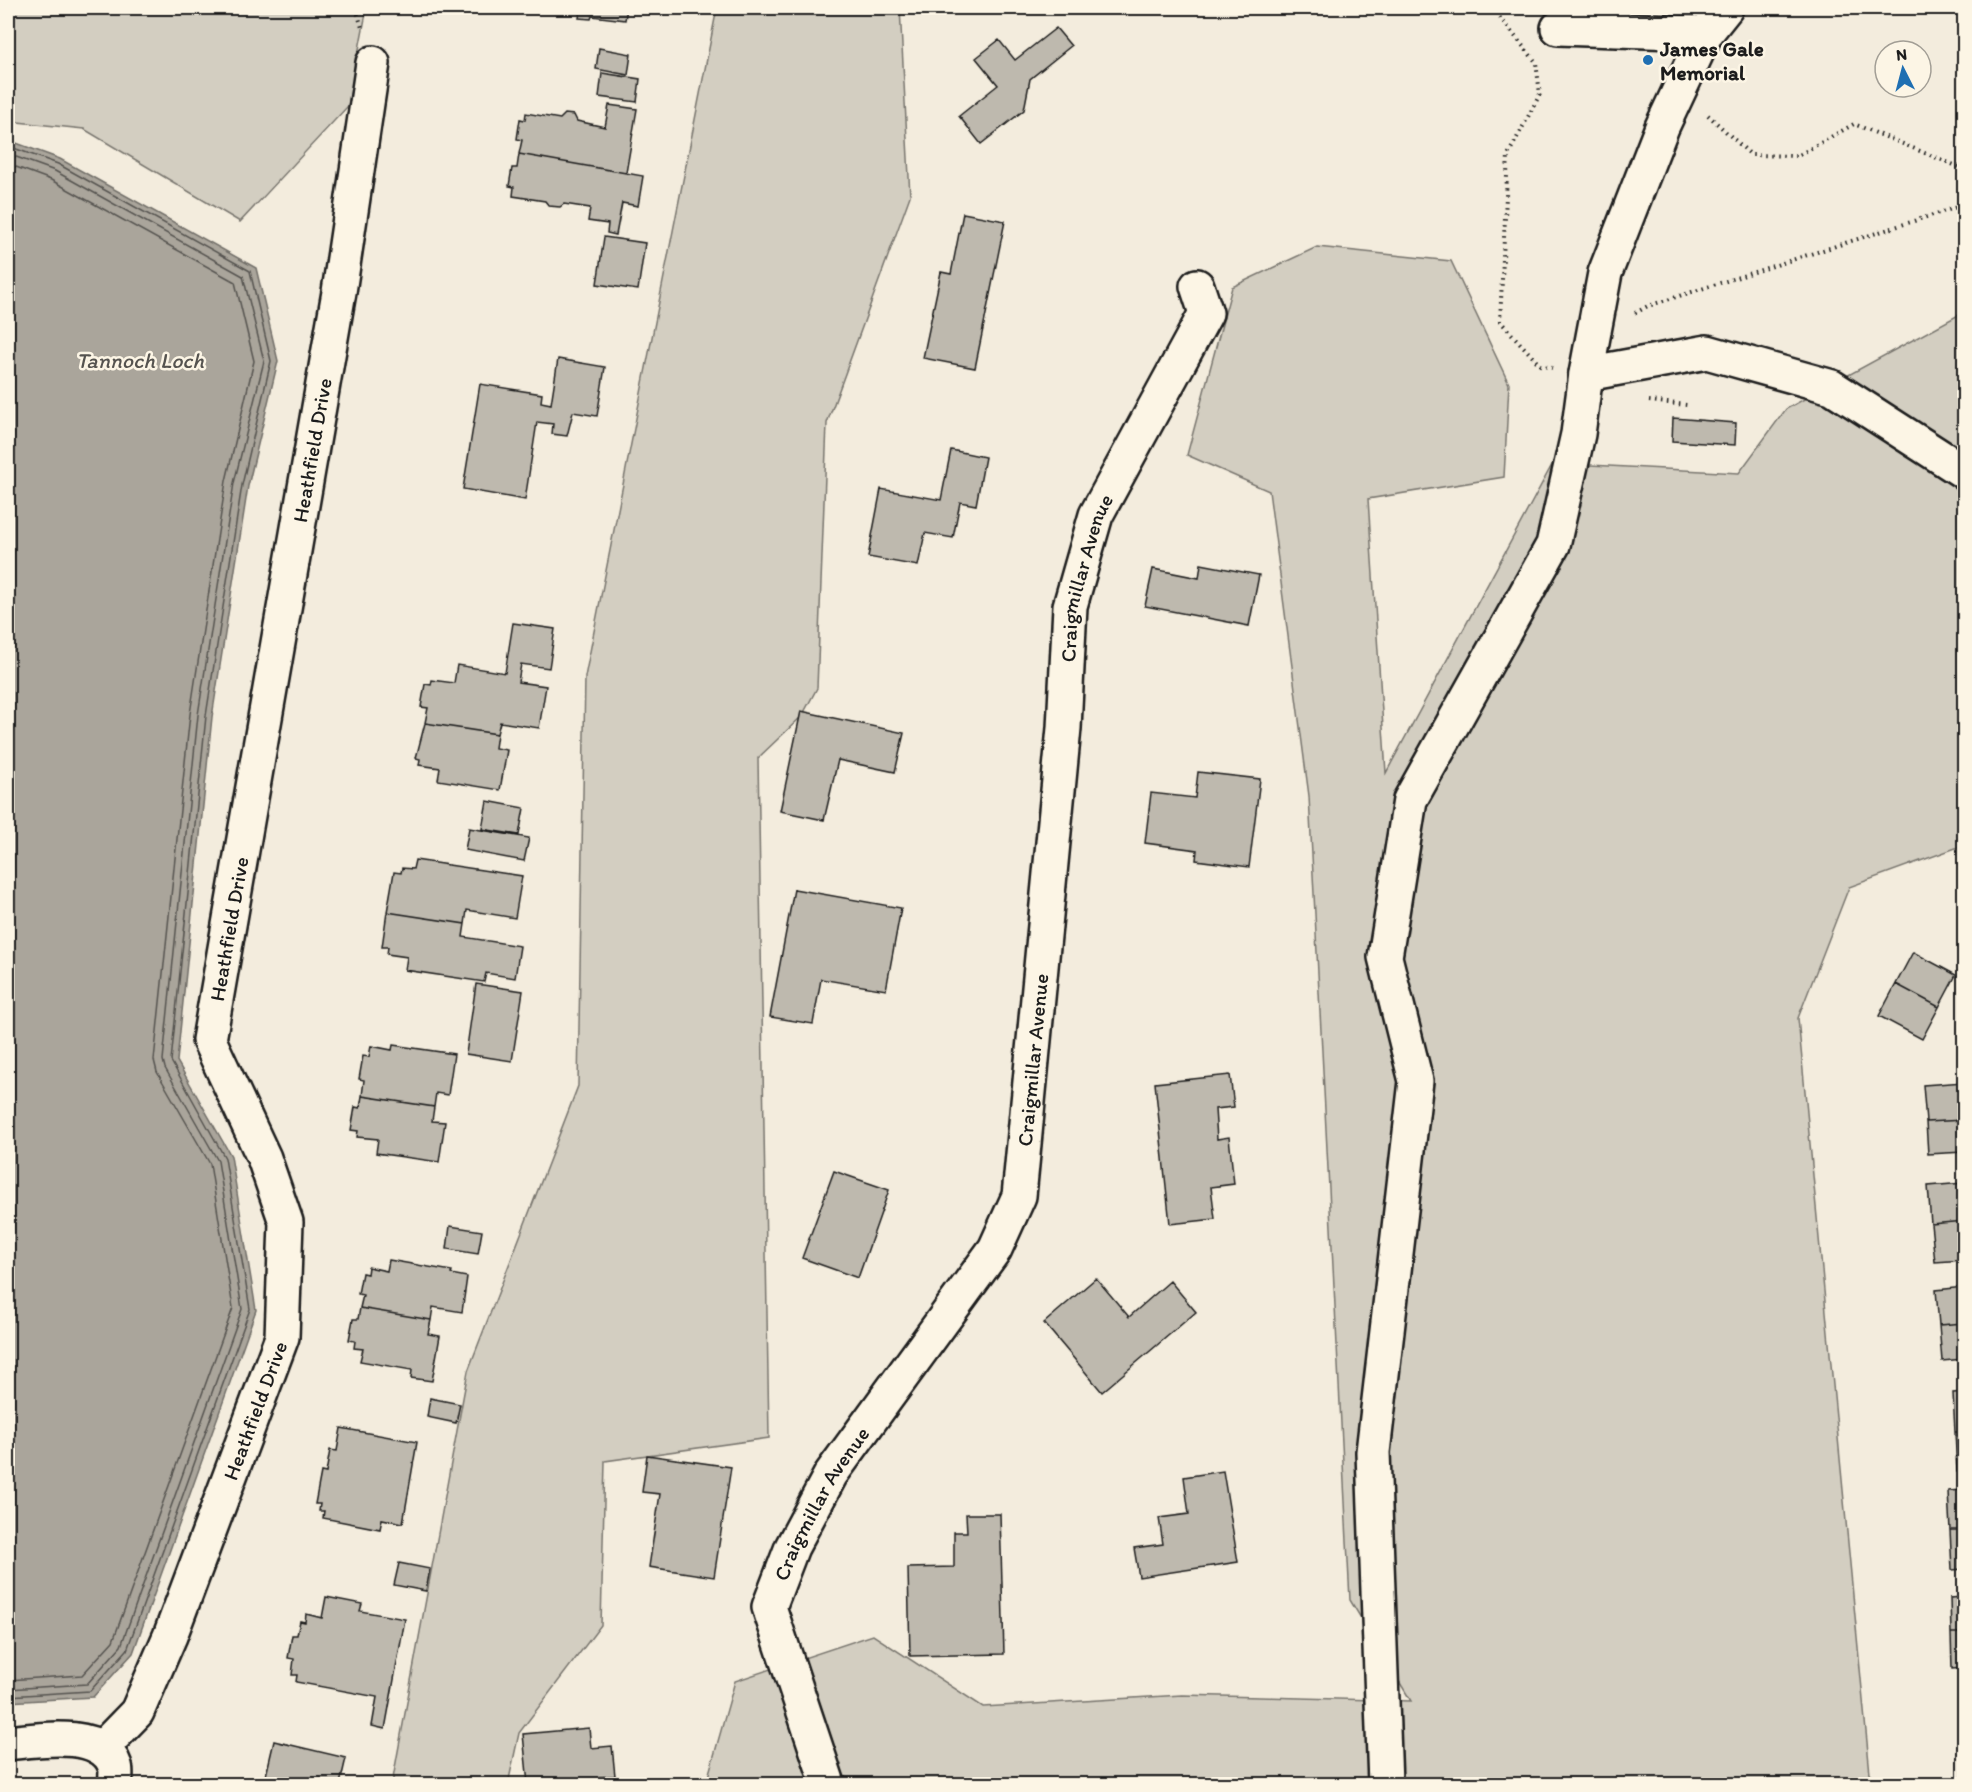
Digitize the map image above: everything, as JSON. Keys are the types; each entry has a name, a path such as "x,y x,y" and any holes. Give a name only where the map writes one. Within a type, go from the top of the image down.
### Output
{"street":[{"path":"1385,1785 1373,1452 1416,1082 1385,957 1410,800 1552,545 1578,434 1586,374 1605,273 1662,127 1706,33 1726,8"},
{"path":"1558,28 1706,33"},
{"name":"Heathfield Drive","path":"102,1748 137,1712 170,1636 282,1337 286,1222 264,1158 209,1040 339,292 373,63"},
{"name":"Craigmillar Avenue","path":"828,1785 769,1607 792,1547 831,1474 995,1249 1019,1196 1064,728 1070,606 1096,515 1206,313 1197,286"},
{"path":"1586,374 1707,352 1832,387 1965,472"},
{"path":"8,1743 65,1738 102,1748 115,1766 116,1785"}],"path":[{"path":"1492,8 1536,62 1540,94 1508,155 1500,321 1540,365 1586,374"},
{"path":"1662,127 1708,115 1751,155 1797,156 1854,124 1965,170"},
{"path":"1594,334 1648,306 1965,205"},
{"path":"1639,396 1649,401 1687,405"}],"shaded area":[{"path":"8,8 367,8 348,106 240,222 84,129 8,121"},
{"path":"717,8 900,8 910,196 827,423 817,688 802,716 758,758 769,1438 605,1461 601,1625 519,1733 508,1784 392,1784 468,1371 578,1086 585,677"},
{"path":"1317,247 1451,261 1509,384 1504,477 1368,499 1386,773 1553,463 1739,473 1786,409 1964,312 1964,845 1849,887 1798,1018 1871,1784 706,1784 735,1681 873,1635 983,1707 1182,1695 1411,1701 1350,1600 1309,796 1269,491 1187,455 1232,287"}],"water":[{"name":"Tannoch Loch","path":"8,140 60,159 256,268 278,361 248,486 212,717 177,1061 231,1156 256,1310 133,1653 93,1697 8,1702"}],"building":[{"path":"543,8 627,8 625,20 592,16 591,19 579,18 580,12"},
{"path":"1056,28 1071,46 1030,79 1024,110 981,144 959,116 998,85 976,58 999,40 1015,60"},
{"path":"599,48 631,54 628,75 596,69"},
{"path":"602,73 640,79 637,102 599,97"},
{"path":"609,105 637,109 626,173 519,154 522,140 517,139 520,119 525,120 526,113 560,119 565,114 574,115 577,121 605,127"},
{"path":"519,154 643,176 638,206 622,203 616,235 607,233 608,224 588,221 590,208 564,204 560,207 549,206 545,201 513,196 514,187 509,186 512,168 517,168"},
{"path":"963,213 1005,221 975,368 923,358 941,272 951,274"},
{"path":"604,237 645,243 638,290 597,284"},
{"path":"558,359 605,367 597,416 573,412 567,436 552,434 553,424 537,422 525,500 463,489 480,384 542,394 541,402 551,404"},
{"path":"1673,418 1736,423 1735,445 1672,441"},
{"path":"951,450 985,457 976,505 960,502 953,538 925,533 918,566 868,557 881,489 941,500"},
{"path":"1201,564 1259,575 1249,626 1145,606 1153,569 1199,578"},
{"path":"513,623 555,629 549,668 521,664 518,682 546,686 539,728 500,722 497,734 425,723 428,708 421,707 425,684 431,685 432,680 454,683 457,665 505,673"},
{"path":"801,711 904,733 895,772 838,760 824,820 780,811"},
{"path":"425,723 497,734 495,748 507,750 500,790 438,780 440,768 419,765 420,759 416,758"},
{"path":"1198,772 1260,779 1249,867 1196,860 1197,850 1145,843 1151,793 1195,798"},
{"path":"487,801 524,808 519,835 482,829"},
{"path":"469,828 529,838 524,861 465,850"},
{"path":"415,860 522,876 515,918 467,910 465,924 387,912 394,872 401,873 402,868 413,869"},
{"path":"794,889 901,908 886,990 821,979 813,1024 770,1017"},
{"path":"387,912 465,924 463,937 520,946 515,978 486,973 484,982 405,970 407,957 387,954 388,947 382,947"},
{"path":"1913,952 1956,975 1939,1007 1896,984"},
{"path":"476,984 523,991 512,1061 466,1054"},
{"path":"1896,984 1939,1007 1922,1039 1879,1016"},
{"path":"393,1045 454,1054 448,1095 436,1093 434,1107 362,1096 364,1080 359,1079 363,1056 369,1057 371,1046 392,1050"},
{"path":"1230,1075 1234,1107 1215,1109 1217,1139 1229,1137 1234,1184 1211,1187 1215,1219 1170,1224 1155,1083"},
{"path":"1964,1082 1964,1120 1926,1122 1923,1085"},
{"path":"362,1096 434,1107 432,1121 445,1122 439,1162 376,1153 378,1139 357,1137 358,1131 351,1130 355,1107 360,1108"},
{"path":"1964,1120 1964,1152 1928,1154 1926,1122"},
{"path":"834,1171 889,1190 858,1278 802,1258"},
{"path":"1964,1183 1964,1221 1931,1224 1928,1186"},
{"path":"1964,1221 1964,1260 1935,1262 1931,1224"},
{"path":"450,1226 482,1231 478,1254 447,1249"},
{"path":"389,1260 452,1271 451,1274 467,1277 462,1312 433,1307 431,1320 360,1308 363,1295 358,1294 362,1273 367,1274 368,1267 387,1271"},
{"path":"1096,1278 1129,1317 1170,1281 1196,1312 1102,1392 1044,1323"},
{"path":"1964,1287 1964,1323 1939,1325 1936,1290"},
{"path":"360,1308 431,1320 428,1334 440,1336 432,1381 411,1378 412,1370 360,1361 363,1349 354,1348 355,1341 349,1340 353,1319 358,1319"},
{"path":"1964,1323 1964,1359 1942,1361 1939,1325"},
{"path":"1964,1392 1964,1432 1955,1432 1953,1393"},
{"path":"430,1398 460,1404 456,1423 427,1417"},
{"path":"341,1428 417,1442 403,1523 382,1519 380,1529 323,1518 324,1511 319,1511 320,1504 315,1504 321,1472 326,1473 330,1450 337,1451"},
{"path":"1955,1432 1964,1432 1964,1471 1957,1472"},
{"path":"647,1455 731,1467 714,1577 649,1567 660,1494 642,1492"},
{"path":"1223,1471 1238,1562 1139,1577 1134,1548 1163,1544 1159,1518 1189,1514 1184,1477"},
{"path":"1964,1490 1964,1530 1950,1530 1948,1491"},
{"path":"966,1514 1000,1514 1004,1654 910,1656 908,1568 954,1567 954,1532 967,1532"},
{"path":"1950,1530 1964,1530 1964,1569 1952,1570"},
{"path":"399,1563 430,1569 426,1591 394,1585"},
{"path":"326,1597 362,1604 360,1611 405,1619 385,1729 372,1726 377,1697 296,1682 297,1675 292,1675 294,1659 288,1658 292,1635 297,1635 300,1621 305,1622 306,1614 322,1618"},
{"path":"1964,1597 1964,1633 1951,1633 1950,1598"},
{"path":"1951,1633 1964,1633 1964,1668 1952,1669"},
{"path":"1964,1699 1964,1736 1962,1736 1961,1700"},
{"path":"589,1728 591,1748 612,1746 615,1776 599,1777 600,1784 528,1784 523,1734"},
{"path":"274,1741 346,1758 340,1784 264,1784"}],"place":[{"name":"James Gale Memorial","path":"1648,60"}]}
